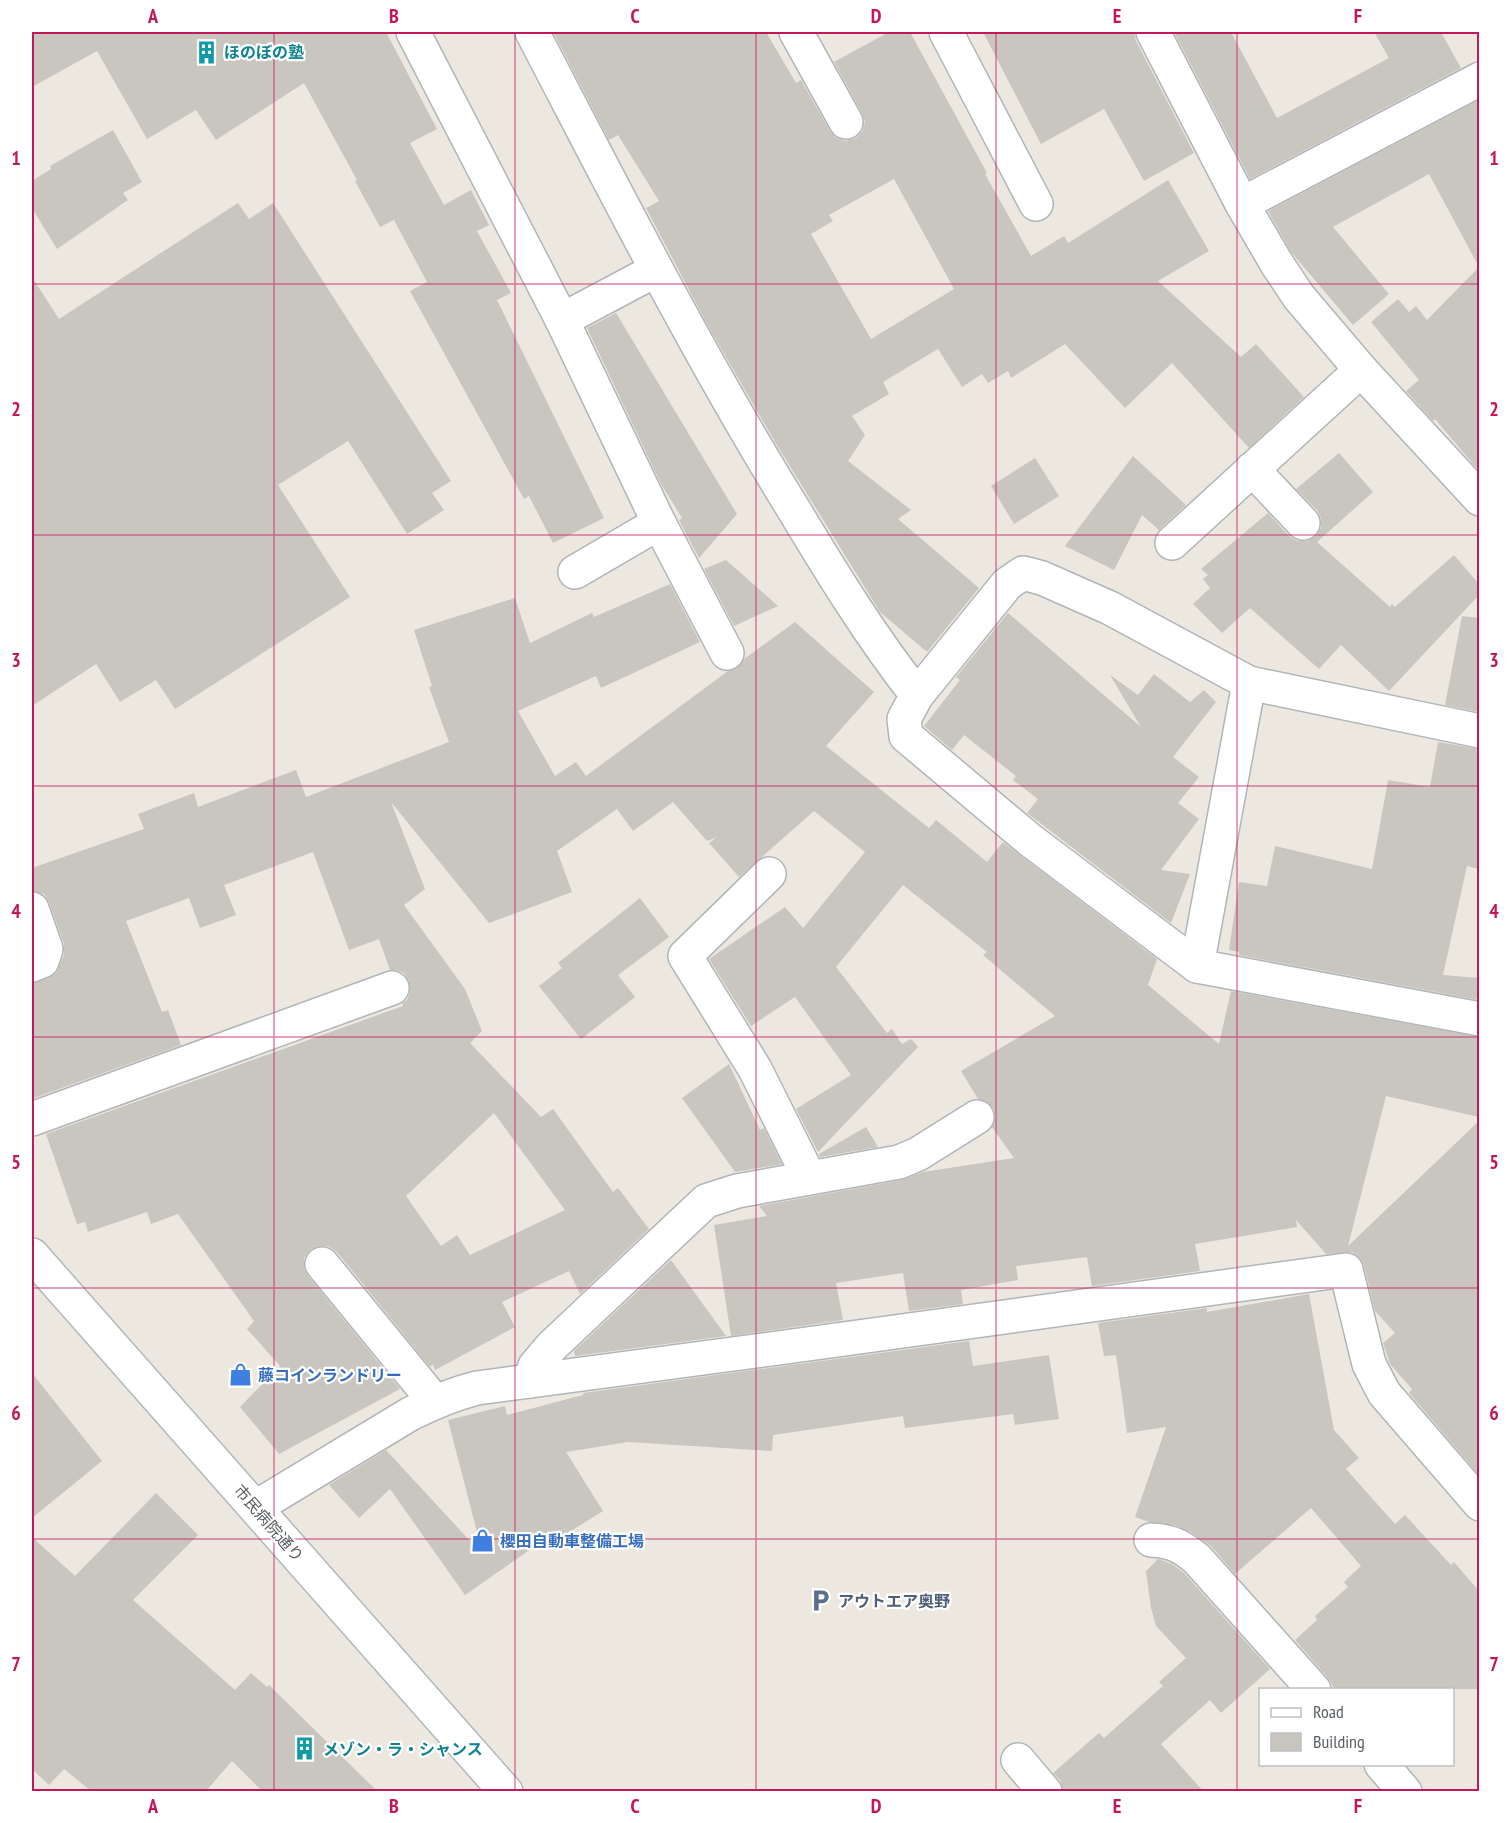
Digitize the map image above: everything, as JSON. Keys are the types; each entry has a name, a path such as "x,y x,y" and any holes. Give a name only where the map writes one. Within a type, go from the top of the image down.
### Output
{"street":[{"path":"413,32 562,320 659,523 727,653"},
{"path":"532,32 656,270 756,449 858,612 917,695"},
{"path":"796,32 846,122"},
{"path":"946,32 1036,204"},
{"path":"1153,32 1242,204 1299,297 1361,370 1479,499"},
{"path":"1242,204 1479,79"},
{"path":"562,320 656,270"},
{"path":"1172,543 1361,370"},
{"path":"1252,469 1303,523"},
{"path":"575,572 659,523"},
{"path":"1479,731 1249,683 1110,608 1042,578 1023,573 1007,584 917,695 904,719 906,736 1030,840 1197,966 1479,1019"},
{"path":"1197,966 1249,683"},
{"path":"769,874 685,956 755,1069 809,1177"},
{"path":"32,909 46,949 42,962 32,965"},
{"path":"32,1119 392,988"},
{"path":"530,1381 535,1366 552,1346 706,1201 736,1191 899,1162 918,1155 977,1117"},
{"name":"市民病院通り","path":"32,1255 256,1507 501,1790"},
{"path":"322,1264 435,1402"},
{"path":"256,1507 410,1414 456,1393 477,1388 1346,1270 1368,1364 1384,1393 1479,1504"},
{"path":"1151,1540 1167,1541 1183,1548 1197,1559 1313,1688"},
{"path":"1018,1760 1045,1791"},
{"path":"1383,1766 1405,1791"}],"building":[{"path":"32,32 386,32 437,129 410,143 444,205 471,190 489,225 477,231 511,293 497,300 604,518 553,543 529,496 524,499 410,291 427,282 394,220 380,227 304,83 216,140 196,110 147,139 97,51 32,87"},
{"path":"553,32 766,32 796,83 801,80 830,131 837,138 846,141 856,138 862,132 865,122 834,62 889,32 910,32 1031,256 1064,236 1068,243 1168,180 1209,251 1158,281 1241,357 1256,344 1304,397 1249,448 1172,363 1125,408 1065,344 1011,378 1008,371 988,383 982,374 962,387 938,349 883,382 889,394 852,416 865,435 848,461 911,510 898,519 979,588 927,652 880,612 775,442 707,324 646,208 659,201 618,135 609,140","holes":["894,179 954,289 871,339 811,234 833,221 829,215"]},
{"path":"983,32 1134,32 1136,41 1194,153 1144,181 1104,109 1041,144"},
{"path":"1174,32 1231,32 1277,118 1389,58 1374,32 1441,32 1461,68 1250,179"},
{"path":"1479,100 1479,267 1429,174 1333,227 1389,294 1353,325 1291,252 1268,211"},
{"path":"113,130 142,182 123,193 128,200 57,249 32,208 32,181 51,169 50,166"},
{"path":"238,203 249,219 273,203 451,481 432,493 444,510 407,534 348,441 278,485 350,597 175,709 156,680 120,702 96,664 32,706 32,277 59,319"},
{"path":"1479,267 1479,471 1435,419 1433,421 1406,391 1419,380 1371,322 1398,299 1409,312 1416,306 1427,320"},
{"path":"616,313 737,514 699,558 679,520 682,518 661,484 587,328"},
{"path":"1339,453 1373,492 1317,542 1390,607 1392,604 1395,607 1454,555 1479,584 1479,595 1389,691 1341,645 1319,669 1250,608 1222,633 1193,604 1210,588 1203,579 1208,575 1201,569 1268,513 1289,536 1297,541 1307,541 1316,536 1321,528 1321,518 1317,510 1296,489"},
{"path":"1133,456 1186,505 1159,530 1142,515 1114,570 1065,546"},
{"path":"1035,458 1059,496 1014,524 991,486"},
{"path":"726,560 778,606 734,626 704,569"},
{"path":"670,584 700,642 601,688 596,676 518,711 555,776 576,762 586,776 728,671 736,669 744,659 795,622 874,692 826,746 929,828 936,820 987,862 1003,842 1157,959 1148,985 1219,1044 1231,991 1479,1037 1479,1117 1386,1096 1348,1246 1479,1121 1479,1475 1409,1393 1412,1389 1390,1364 1383,1343 1395,1333 1375,1311 1360,1258 1352,1252 1326,1254 1296,1220 1297,1227 1195,1244 1200,1271 1092,1286 1087,1257 1016,1266 1018,1280 961,1290 963,1304 909,1311 903,1273 836,1283 843,1320 731,1336 714,1225 767,1216 759,1206 902,1180 923,1172 1014,1158 992,1127 996,1117 993,1108 986,1101 978,1099 961,1071 1055,1016 983,955 987,952 903,885 836,967 887,1033 892,1029 902,1044 911,1039 918,1047 818,1152 796,1109 851,1075 795,997 751,1026 709,959 785,907 803,928 865,852 814,811 739,877 709,843 717,837 707,841 673,802 633,831 617,809 557,851 572,892 489,923 391,802 425,889 404,905 465,989 482,1031 470,1043 541,1117 553,1109 613,1192 618,1188 649,1229 580,1294 569,1271 502,1302 515,1327 435,1370 433,1364 430,1367 337,1252 328,1246 311,1249 304,1258 304,1268 308,1276 400,1389 279,1454 240,1407 280,1366 247,1329 254,1321 178,1214 151,1224 147,1212 88,1232 85,1222 77,1224 46,1134 403,1006 402,1003 407,1000 410,992 409,981 404,973 390,970 379,939 349,950 313,852 224,885 236,915 200,928 189,898 126,921 162,1012 168,1010 181,1045 34,1098 32,1090 32,983 49,978 56,973 64,955 64,944 49,902 44,894 32,891 32,868 144,829 138,814 194,793 198,807 296,770 306,797 449,742 429,687 432,686 414,630 515,598 530,643 592,613 594,617","holes":["494,1113 565,1210 470,1255 457,1235 441,1246 406,1196"]},
{"path":"1008,613 1141,727 1110,675 1138,695 1154,674 1190,702 1204,690 1216,702 1173,757 1199,777 1178,803 1199,819 1161,870 1190,874 1171,923 1027,813 1038,799 1013,780 1016,776 964,735 952,750 924,726 960,680 956,677"},
{"path":"1462,616 1479,618 1479,712 1445,705"},
{"path":"1438,742 1479,749 1479,869 1467,866 1443,975 1479,978 1479,1000 1239,955 1239,952 1229,950 1239,882 1267,886 1275,846 1372,869 1388,780 1430,787"},
{"path":"640,898 669,937 618,975 635,997 581,1039 539,986 562,968 558,963"},
{"path":"729,1064 760,1130 764,1128 782,1164 735,1172 682,1098"},
{"path":"866,1127 878,1147 820,1157 819,1154"},
{"path":"671,1260 726,1336 575,1356 574,1351"},
{"path":"1309,1294 1334,1430 1359,1458 1346,1469 1395,1524 1405,1515 1451,1565 1454,1562 1479,1591 1479,1689 1334,1688 1295,1640 1317,1620 1315,1616 1348,1587 1344,1582 1361,1566 1311,1508 1235,1574 1211,1546 1191,1532 1175,1525 1149,1522 1135,1517 1166,1427 1127,1433 1116,1355 1104,1356 1098,1323 1207,1308 1207,1312"},
{"path":"969,1341 973,1366 1049,1355 1059,1419 1015,1425 1013,1414 905,1428 903,1416 773,1435 772,1451 628,1442 566,1452 603,1511 558,1539 554,1533 465,1595 390,1489 359,1518 329,1485 386,1450 483,1555 448,1420 505,1406 507,1415 583,1395 583,1393"},
{"path":"32,1373 102,1461 32,1518"},
{"path":"156,1493 198,1535 133,1600 235,1690 251,1673 267,1687 269,1685 377,1791 262,1791 232,1761 206,1791 91,1791 64,1769 49,1785 32,1769 32,1537 75,1576"},
{"path":"1158,1559 1172,1564 1184,1573 1270,1669 1221,1713 1210,1700 1161,1744 1203,1791 1063,1791 1060,1780 1053,1773 1099,1733 1104,1738 1163,1686 1159,1682 1186,1658 1156,1626 1146,1571"}],"place":[{"name":"ほのぼの塾","path":"206,52"},
{"name":"藤コインランドリー","path":"240,1375"},
{"name":"櫻田自動車整備工場","path":"482,1541"},
{"name":"アウトエア奥野","path":"820,1601"},
{"name":"メゾン・ラ・シャンス","path":"305,1749"}]}
